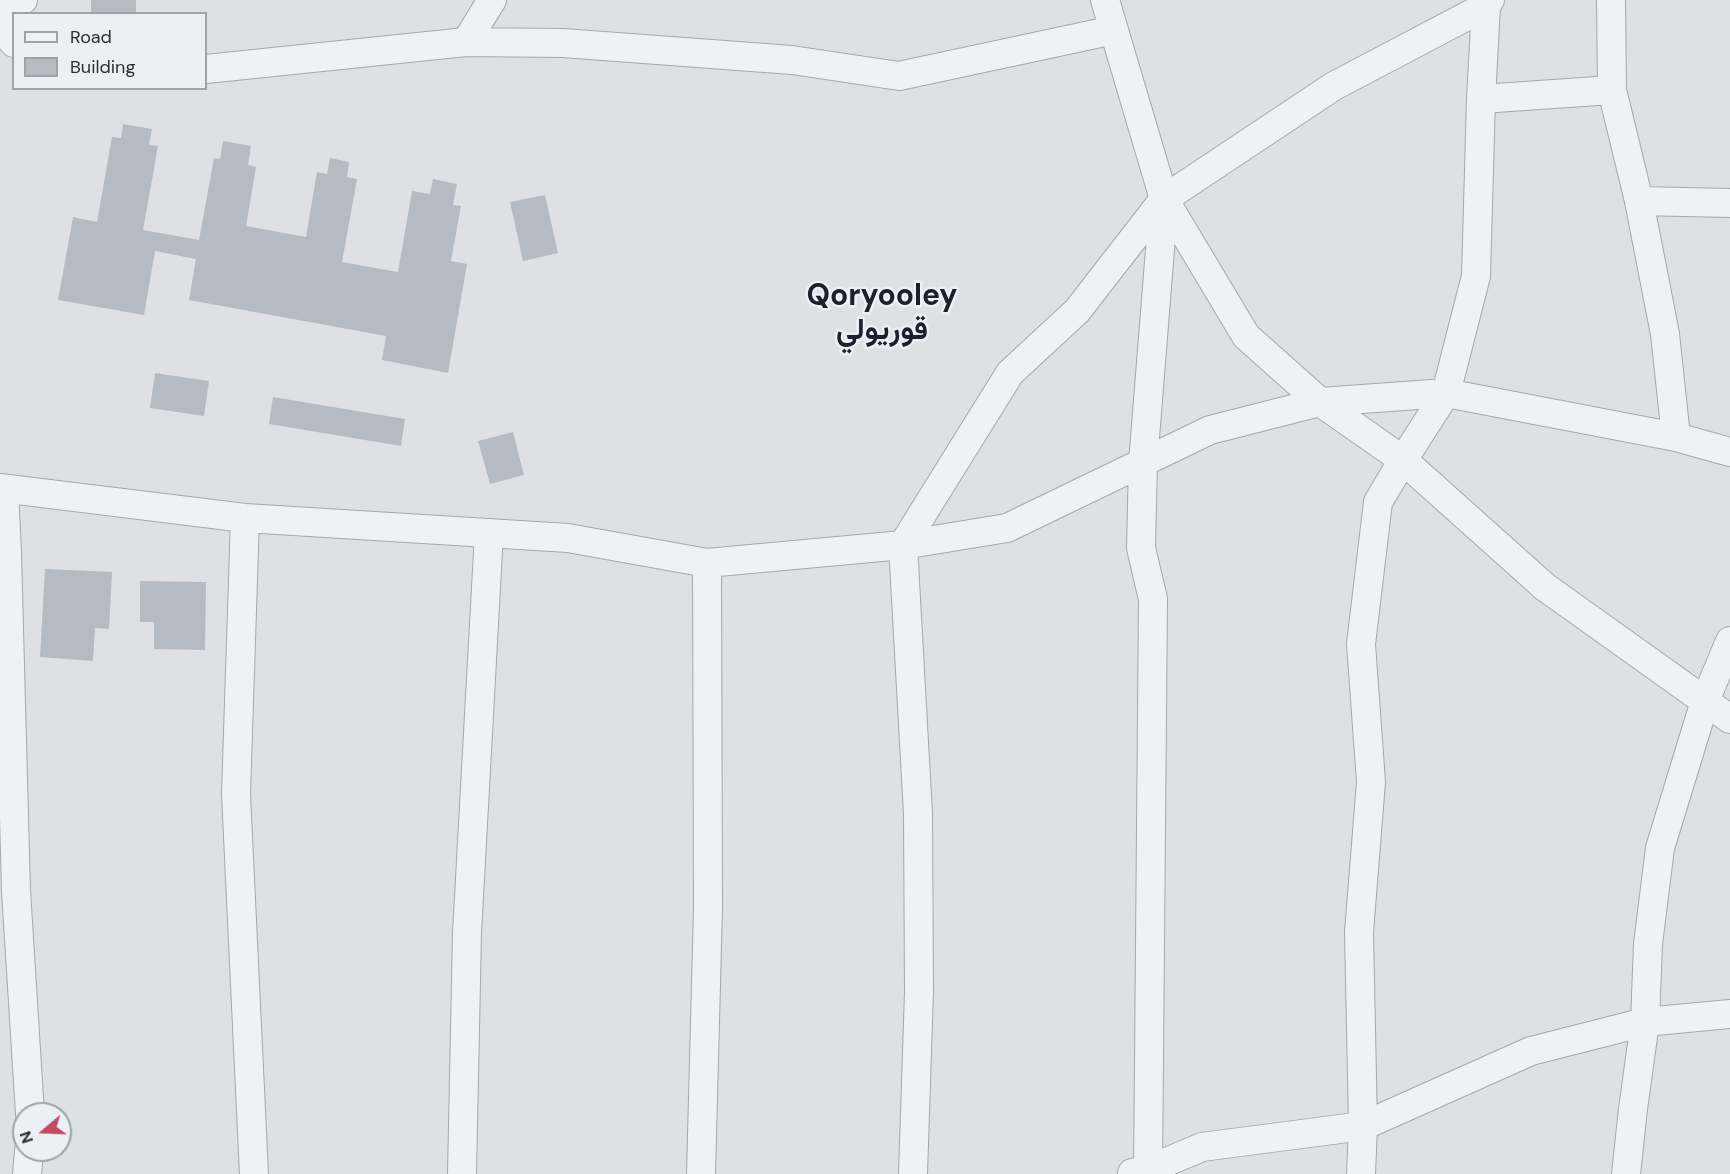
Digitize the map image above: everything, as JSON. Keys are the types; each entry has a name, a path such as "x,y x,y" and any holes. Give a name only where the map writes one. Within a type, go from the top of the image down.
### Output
{"street":[{"path":"0,17 23,0"},
{"path":"466,42 492,0"},
{"path":"1105,0 1164,199 1246,336 1320,402 1403,460 1545,587 1730,718"},
{"path":"1611,0 1612,90 1639,201 1665,334 1676,437"},
{"path":"1361,1174 1363,1126 1359,932 1371,782 1361,644 1378,502 1446,393 1476,276 1481,99 1488,3"},
{"path":"914,1174 919,992 918,814 903,545 1010,373 1077,311 1164,199 1334,86 1488,3"},
{"path":"0,26 12,41"},
{"path":"207,69 466,42 563,43 792,60 899,76 1114,30"},
{"path":"1481,99 1612,90"},
{"path":"1164,199 1143,463 1141,548 1153,599 1142,1173 1202,1146 1363,1126 1531,1051 1645,1022 1730,1014"},
{"path":"1639,201 1730,203"},
{"path":"29,1102 8,892 8,553 2,488 245,518 568,538 707,563 903,545 1007,528 1210,430 1320,402 1446,393 1676,437 1730,452"},
{"path":"245,518 236,794 254,1174"},
{"path":"462,1174 467,933 489,532"},
{"path":"701,1174 708,908 707,563"},
{"path":"1626,1174 1645,1022 1648,944 1660,848 1705,701 1730,641"}],"building":[{"path":"91,0 136,0 136,12 91,12"},
{"path":"123,124 152,129 149,145 158,146 143,230 199,240 214,158 220,159 223,141 251,146 248,165 256,167 246,226 306,237 317,172 327,174 330,158 349,162 347,177 357,179 342,262 398,272 412,191 430,194 433,179 457,184 453,205 461,206 451,261 467,264 448,373 382,360 386,336 189,300 196,259 155,251 144,315 58,300 73,217 97,222 112,137 121,138"},
{"path":"545,195 558,253 523,261 510,202"},
{"path":"155,373 209,381 204,416 150,408"},
{"path":"273,397 405,419 401,446 269,424"},
{"path":"513,432 524,475 490,484 478,441"},
{"path":"45,569 112,572 109,629 95,628 93,661 40,657"},
{"path":"140,581 206,582 205,650 154,649 154,622 140,622"}],"district":[{"name":"Qoryooley قوريولي","path":"882,314"}]}
